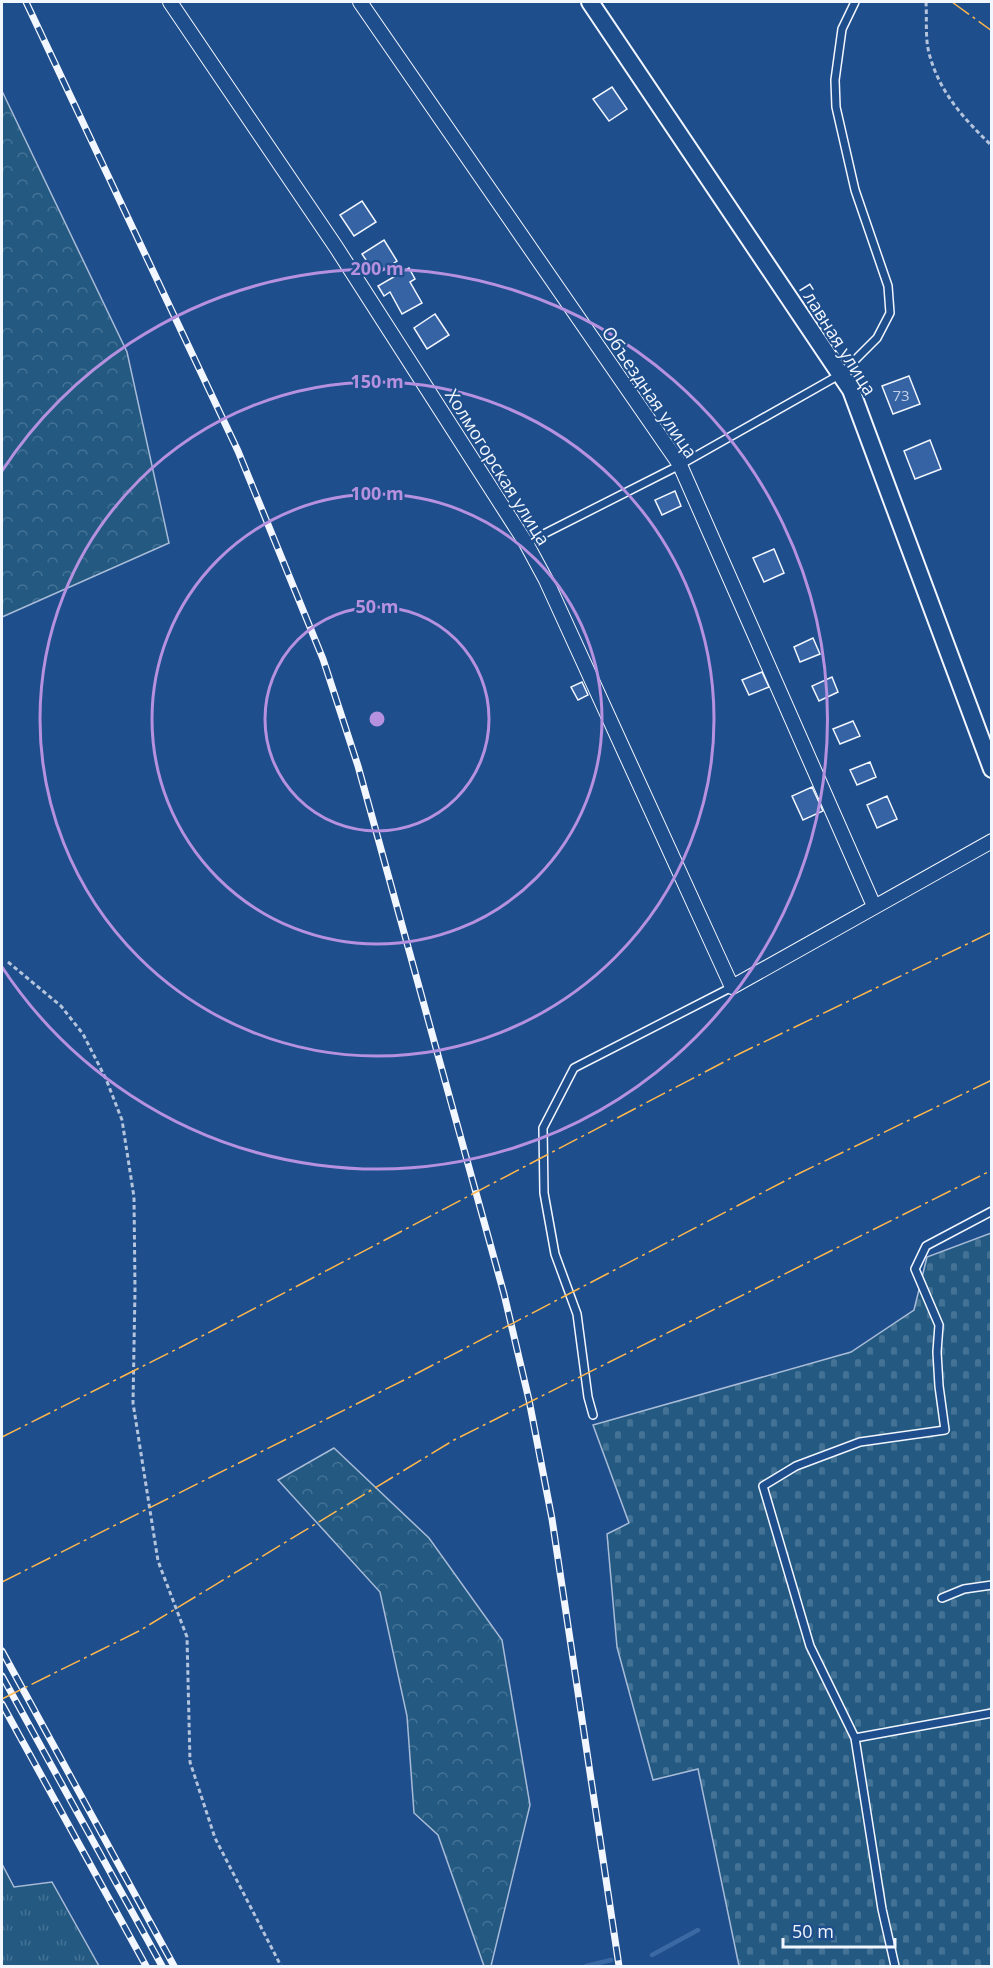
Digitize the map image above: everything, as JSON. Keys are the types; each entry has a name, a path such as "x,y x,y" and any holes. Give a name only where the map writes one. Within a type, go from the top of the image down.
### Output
{"street":[{"name":"Холмогорская улица","path":"170,2 336,247 526,543 551,591 732,987"},
{"name":"Объездная улица","path":"360,2 680,465 874,906"},
{"name":"Главная улица","path":"590,2 852,390 992,769"},
{"path":"732,987 992,841"}],"lane":[{"path":"526,543 680,465 841,374 877,338 890,313 888,286 855,190 836,107 835,80 842,29 855,2"},
{"path":"593,1415 588,1397 577,1314 555,1254 544,1193 543,1128 574,1068 732,987"},
{"path":"895,1966 882,1909 855,1738 810,1646 763,1486 796,1466 860,1442 945,1430 937,1352 939,1326 915,1269 926,1246 992,1211"},
{"path":"942,1598 964,1589 992,1585"},
{"path":"855,1738 992,1713"}],"path":[{"path":"926,2 928,51 940,86 964,119 992,146"},
{"path":"8,962 61,1006 83,1034 106,1079 122,1120 134,1197 133,1402 158,1561 187,1637 190,1762 215,1838 281,1966"}],"green space":[{"path":"2,91 127,352 169,543 2,617"},
{"path":"991,1233 991,1966 739,1966 698,1769 653,1780 617,1647 607,1534 629,1523 593,1425 851,1352 914,1310 927,1257"},
{"path":"334,1448 429,1538 502,1640 530,1805 491,1966 484,1966 438,1835 414,1813 407,1716 380,1592 278,1480"},
{"path":"2,1864 14,1887 52,1882 99,1966 2,1966"}],"building":[{"path":"612,87 627,109 609,121 593,99"},
{"path":"362,201 376,222 354,236 340,215"},
{"path":"384,240 397,261 376,275 362,254"},
{"path":"409,268 415,279 410,282 422,303 402,314 390,292 384,296 378,286"},
{"path":"435,314 449,335 427,349 414,328"},
{"path":"909,376 920,404 893,414 882,386"},
{"path":"930,440 941,469 915,479 904,451"},
{"path":"675,491 681,506 662,515 655,500"},
{"path":"774,549 784,573 764,582 753,558"},
{"path":"813,638 820,654 800,662 794,647"},
{"path":"762,672 769,687 749,695 742,680"},
{"path":"832,677 838,692 819,701 812,686"},
{"path":"582,682 588,695 578,700 571,687"},
{"path":"853,721 860,736 840,744 833,729"},
{"path":"870,762 876,777 857,785 850,770"},
{"path":"812,787 823,811 803,820 792,796"},
{"path":"887,796 897,819 877,828 867,805"}],"waterway":[{"path":"652,1955 698,1930"},
{"path":"586,1966 611,1960"}],"railway":[{"path":"26,2 238,451 323,659 358,766 504,1294 529,1400 552,1519 619,1966"},
{"path":"2,1651 174,1966"},
{"path":"2,1676 162,1966"},
{"path":"2,1704 146,1966"}],"power":[{"path":"952,2 992,31"},
{"path":"2,1437 183,1346 741,1053 992,932"},
{"path":"2,1582 410,1377 800,1173 992,1080"},
{"path":"2,1699 139,1631 454,1440 992,1170"}]}
